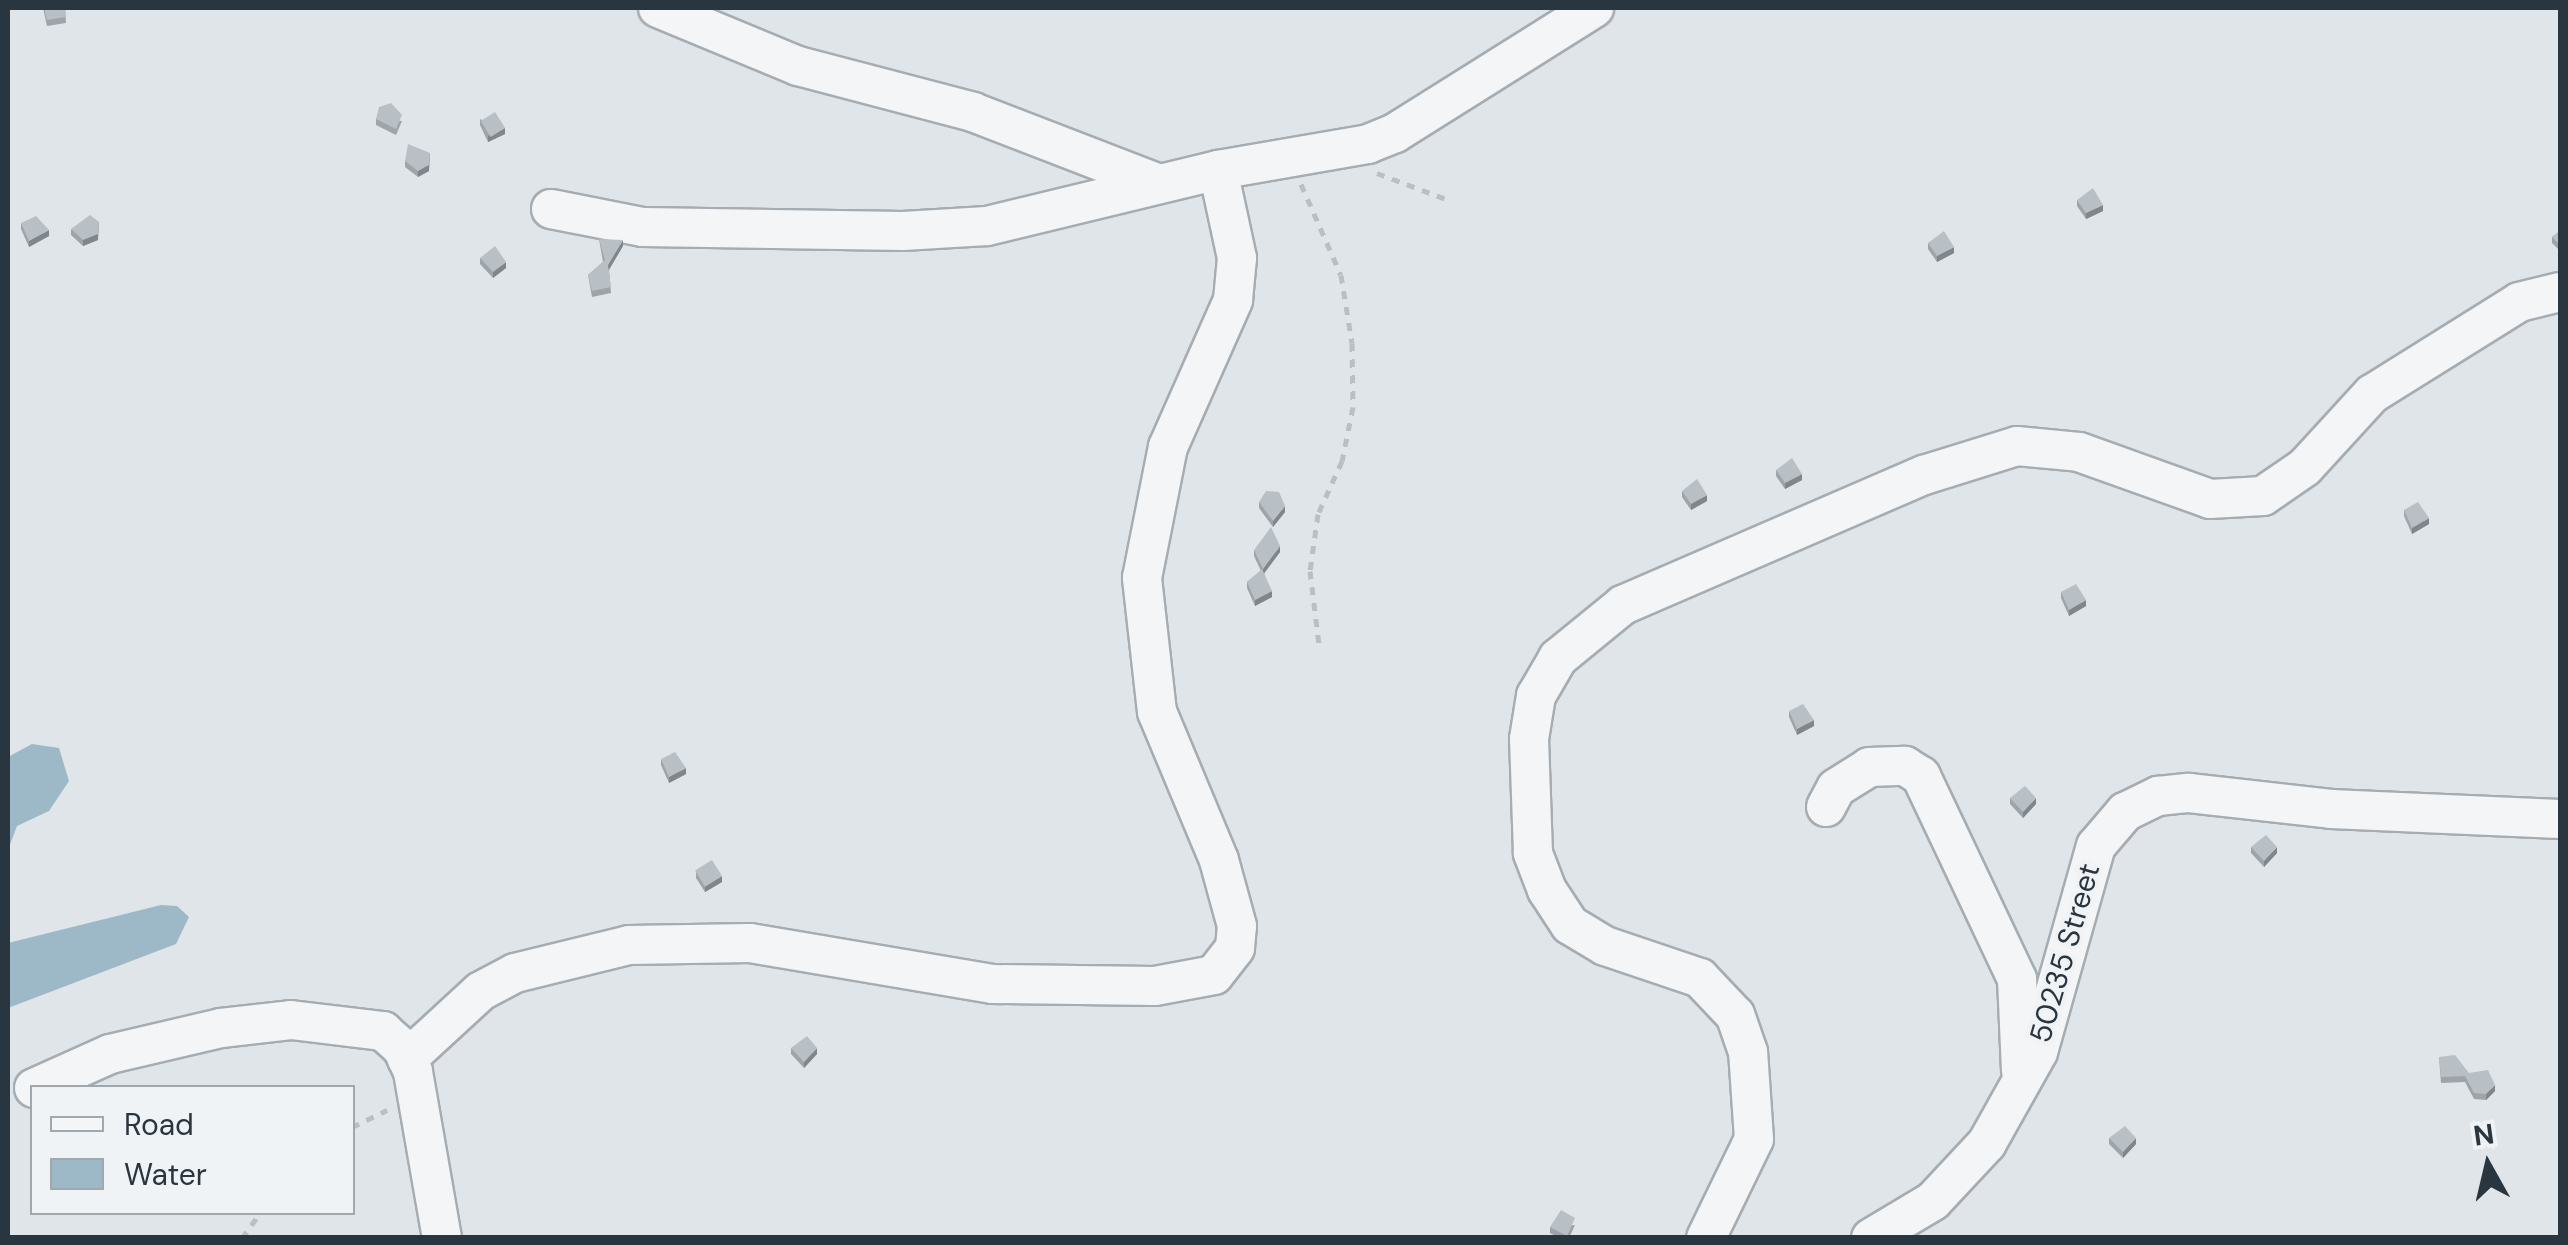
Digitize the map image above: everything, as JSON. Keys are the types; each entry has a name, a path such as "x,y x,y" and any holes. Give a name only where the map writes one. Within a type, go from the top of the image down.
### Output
{"street":[{"path":"658,8 798,66 973,112 1152,181"},
{"path":"551,209 644,226 903,232 988,226 1152,181 1289,157 1395,133 1594,8"},
{"path":"407,1059 481,991 515,973 629,945 750,943 948,979 1070,987 1174,983 1214,974 1227,963 1237,926 1231,895 1157,712 1142,578 1168,446 1233,300 1236,258 1218,170"},
{"path":"1706,1238 1754,1139 1748,1052 1735,1016 1700,978 1605,946 1570,925 1547,890 1533,853 1529,739 1536,696 1558,658 1588,628 1636,599 1924,475 2018,446 2079,452 2210,499 2263,496 2305,467 2372,394 2519,302 2560,292"},
{"path":"1826,806 1836,788 1869,767 1890,764 1921,776 2017,979 2020,1084"},
{"name":"50235 Street","path":"1871,1238 1933,1201 1987,1143 2020,1084 2050,1015 2096,846 2124,812 2158,796 2190,793 2331,809 2560,819"},
{"path":"41,1085 156,1040 291,1020 383,1031 407,1059 418,1098 442,1238"}],"path":[{"path":"1289,157 1341,275 1352,343 1353,407 1342,461 1318,514 1310,571 1319,644"},
{"path":"1374,172 1449,200"},
{"path":"355,1126 418,1098"},
{"path":"242,1238 259,1215"}],"water":[{"path":"32,744 59,748 69,781 49,811 17,826 8,850 8,757"},
{"path":"161,905 177,906 189,917 176,944 8,1008 8,943"}],"building":[{"path":"44,8 65,8 66,17 47,20"},
{"path":"391,103 402,115 396,129 376,119 379,107"},
{"path":"495,112 505,128 491,137 481,121"},
{"path":"408,144 430,153 429,165 418,171 405,161"},
{"path":"2093,188 2103,205 2086,213 2077,200"},
{"path":"90,215 99,222 98,234 83,240 71,229"},
{"path":"36,216 49,230 29,241 21,223"},
{"path":"1944,231 1954,247 1937,256 1928,243"},
{"path":"599,239 623,240 608,265 611,287 592,291 588,275 605,260"},
{"path":"495,246 506,262 493,272 480,258"},
{"path":"1792,458 1802,474 1785,483 1776,470"},
{"path":"1697,479 1707,495 1691,504 1682,491"},
{"path":"1266,491 1279,492 1285,506 1273,521 1259,502"},
{"path":"2418,502 2429,518 2412,528 2404,510"},
{"path":"1271,527 1280,546 1263,569 1254,550"},
{"path":"1262,569 1272,591 1255,600 1247,582"},
{"path":"2076,584 2086,600 2069,610 2061,592"},
{"path":"1803,704 1814,720 1797,729 1789,711"},
{"path":"675,752 686,768 669,777 661,759"},
{"path":"2025,786 2036,798 2023,812 2010,798"},
{"path":"2266,835 2277,847 2264,861 2251,847"},
{"path":"712,860 722,876 705,887 695,871"},
{"path":"807,1036 817,1048 804,1062 791,1048"},
{"path":"2455,1055 2469,1073 2488,1070 2495,1085 2486,1094 2474,1093 2465,1076 2441,1077 2439,1057"},
{"path":"2125,1126 2136,1138 2123,1152 2109,1138"},
{"path":"1561,1210 1575,1218 1567,1236 1550,1227"}]}
